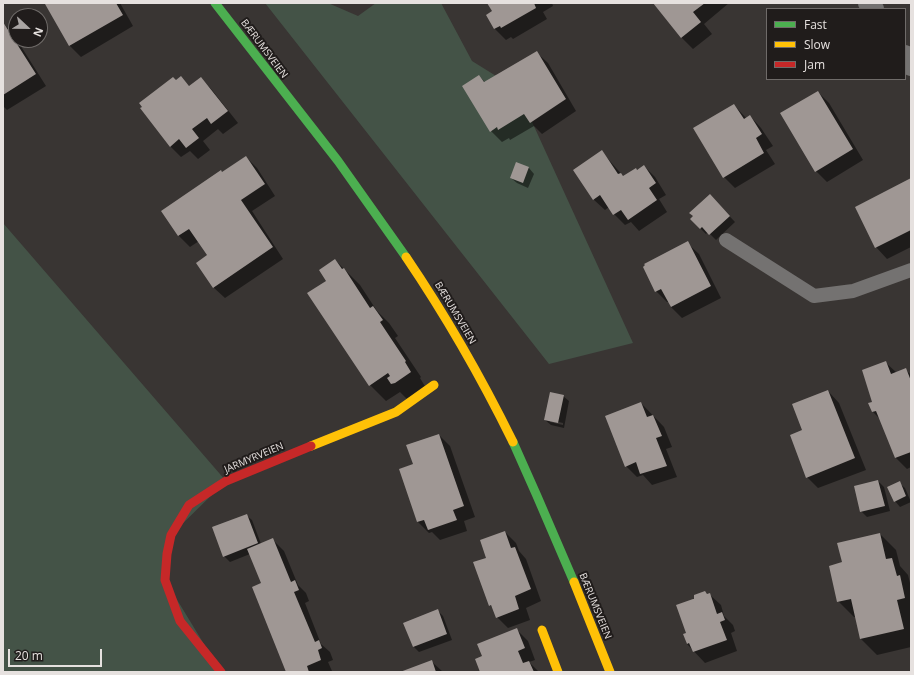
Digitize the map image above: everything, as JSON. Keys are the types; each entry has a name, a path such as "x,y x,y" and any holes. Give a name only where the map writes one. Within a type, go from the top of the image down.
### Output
{"main road":[{"name":"BÆRUMSVEIEN","path":"215,3 398,244 452,327 494,402 530,478 610,672"},
{"name":"JARMYRVEIEN","path":"220,672 180,621 165,580 170,535 189,505 226,481 396,412 434,384"},
{"path":"542,630 558,672"}],"lane":[{"path":"726,240 814,296 853,291 911,270"}],"green space":[{"path":"265,3 328,3 358,16 376,3 441,3 472,61 517,89 633,343 549,364"},
{"path":"3,223 226,481 171,535 165,580 221,672 3,672"}],"building":[{"path":"116,3 123,15 69,46 45,4"},
{"path":"487,3 534,3 536,8 501,28 500,26 494,29 486,15 492,11"},
{"path":"653,3 705,3 693,12 701,22 681,38"},
{"path":"3,22 8,30 8,48 20,48 36,74 3,95"},
{"path":"537,51 566,99 530,123 524,114 498,130 497,127 490,132 462,86 479,75 484,82"},
{"path":"181,76 189,86 201,77 228,111 211,124 207,118 192,129 199,138 186,148 179,139 170,147 140,108 142,107 139,103 173,77 176,80"},
{"path":"818,91 853,149 815,172 780,113"},
{"path":"734,104 744,119 750,115 762,134 756,138 764,153 723,178 693,128"},
{"path":"602,150 618,174 621,173 623,176 644,165 656,183 649,188 657,200 628,220 621,210 613,215 600,195 593,200 573,170"},
{"path":"246,156 265,184 241,200 273,247 213,288 196,263 207,255 189,229 178,236 161,211 221,170 222,172"},
{"path":"516,162 529,167 523,183 510,178"},
{"path":"911,178 911,230 875,248 855,207"},
{"path":"710,194 730,216 709,235 702,227 700,229 690,219 693,216 689,213"},
{"path":"688,241 711,286 671,307 661,289 655,292 643,267 645,265 644,264"},
{"path":"335,259 342,269 344,268 370,308 373,306 383,320 380,322 406,361 405,362 411,372 395,383 391,384 387,378 390,376 388,373 369,386 307,293 326,281 319,270"},
{"path":"886,361 891,374 906,368 911,381 911,452 895,458 876,411 872,412 868,403 872,402 862,370"},
{"path":"828,390 855,458 806,478 790,435 802,430 792,404"},
{"path":"550,392 564,395 558,423 544,420"},
{"path":"641,402 647,417 653,415 662,436 656,438 667,466 640,474 636,462 625,467 605,416"},
{"path":"439,434 464,506 453,510 457,520 428,530 424,520 417,522 399,469 413,464 406,445"},
{"path":"878,480 885,506 860,512 854,486"},
{"path":"900,481 906,496 894,502 887,487"},
{"path":"247,514 258,543 223,557 212,527"},
{"path":"505,531 511,548 515,547 531,589 515,596 519,609 496,618 491,605 489,606 473,562 486,558 480,540"},
{"path":"880,533 886,559 892,558 897,576 900,575 905,598 897,600 904,629 860,639 851,599 837,602 829,566 842,562 837,543"},
{"path":"273,538 291,582 295,580 299,590 294,592 315,642 319,640 322,648 318,650 321,660 307,666 309,672 286,672 252,587 261,583 247,549"},
{"path":"705,591 707,594 710,593 717,614 722,612 725,620 720,622 727,640 693,652 689,643 687,644 683,634 686,633 676,605 694,599 694,595"},
{"path":"438,609 447,634 413,647 403,623"},
{"path":"517,628 525,648 518,651 523,663 529,661 534,672 480,672 475,659 482,656 477,644"},
{"path":"432,660 436,672 400,672"}],"traffic: fast":[{"path":"215,3 338,161 406,257"},
{"path":"513,442 574,582"}],"traffic: slow":[{"path":"406,257 462,347 513,442"},
{"path":"311,446 396,412 434,385"},
{"path":"574,582 610,672"},
{"path":"542,630 558,672"}],"traffic: jam":[{"path":"221,672 180,621 165,580 167,554 171,535 189,505 226,481 311,446"}]}
